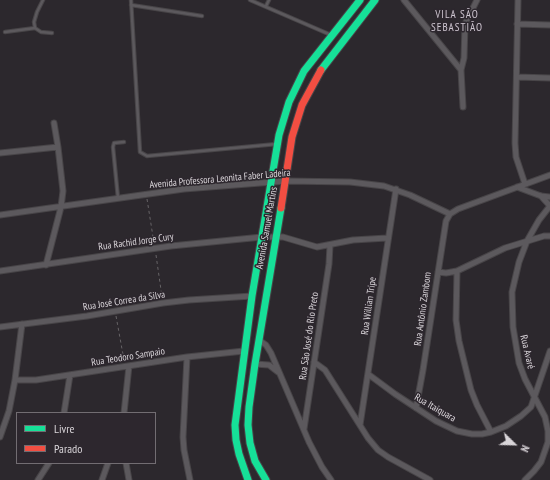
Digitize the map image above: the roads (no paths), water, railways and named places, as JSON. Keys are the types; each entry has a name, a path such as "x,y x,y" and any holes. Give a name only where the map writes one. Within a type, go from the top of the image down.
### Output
{"main road":[{"name":"Avenida Samuel Martins","path":"266,480 255,461 252,451 249,435 249,407 292,137 302,105 318,76 375,0"},
{"name":"Avenida Samuel Martins","path":"248,480 239,454 236,424 252,296 277,144 284,118 296,87 304,72 359,2"},
{"path":"359,2 357,9 358,13 363,17"},
{"path":"246,341 259,340"},
{"path":"243,362 255,364"}],"street":[{"path":"404,0 461,70"},
{"path":"464,107 461,70 464,58 465,24 477,0"},
{"path":"518,0 516,157 525,184"},
{"path":"517,24 550,25"},
{"path":"516,78 550,78"},
{"path":"46,265 61,207 63,191 54,123"},
{"path":"0,153 58,147"},
{"path":"450,214 458,209 550,175"},
{"name":"Avenida Professora Leonita Faber Ladeira","path":"0,215 184,189 286,181 350,182 384,186 410,194 450,214"},
{"path":"517,187 541,196 550,197"},
{"name":"Rua Willian Tripe","path":"360,425 396,189"},
{"path":"541,196 550,206"},
{"name":"Rua Avaré","path":"525,480 541,462 548,442 548,431 545,417 525,379 519,363 516,348 512,292 519,262 527,241 539,220 550,206"},
{"name":"Rua Antônio Zambom","path":"416,408 444,229 450,214"},
{"path":"438,272 446,273 457,271 505,248 544,236 550,236"},
{"name":"Rua Rachid Jorge Cury","path":"0,271 155,248 262,237 290,239 313,246 330,245 353,240 388,238"},
{"name":"Rua São José do Rio Preto","path":"304,429 329,264 330,245"},
{"path":"457,271 456,320 459,341 471,390 491,432"},
{"name":"Rua José Correa da Silva","path":"0,326 116,311 163,303 252,296"},
{"path":"0,437 10,411 22,324"},
{"path":"259,340 264,342 268,348 322,467 331,480"},
{"name":"Rua Teodoro Sampaio","path":"15,380 36,380 187,357 244,351"},
{"name":"Rua Itaiquara","path":"368,374 436,421 457,430 472,434 491,432 506,426 522,416 531,407 550,351"},
{"path":"187,357 182,437 190,480"},
{"path":"314,362 325,370 368,438 378,450 430,480"},
{"path":"255,364 269,365 278,372"},
{"path":"124,412 127,366"},
{"path":"64,412 70,375"},
{"path":"38,480 48,464"},
{"path":"102,480 108,464"},
{"path":"126,464 129,480"}],"lane":[{"path":"35,28 34,22 43,0"},
{"path":"131,0 140,152 147,156 277,144"},
{"path":"250,0 332,36"},
{"path":"266,6 269,0"},
{"path":"131,5 202,16"},
{"path":"5,32 35,28 41,32 52,33"},
{"path":"118,199 113,147 114,143 124,142"}],"district":[{"name":"VILA SÃO SEBASTIÃO","path":"457,21"}]}
